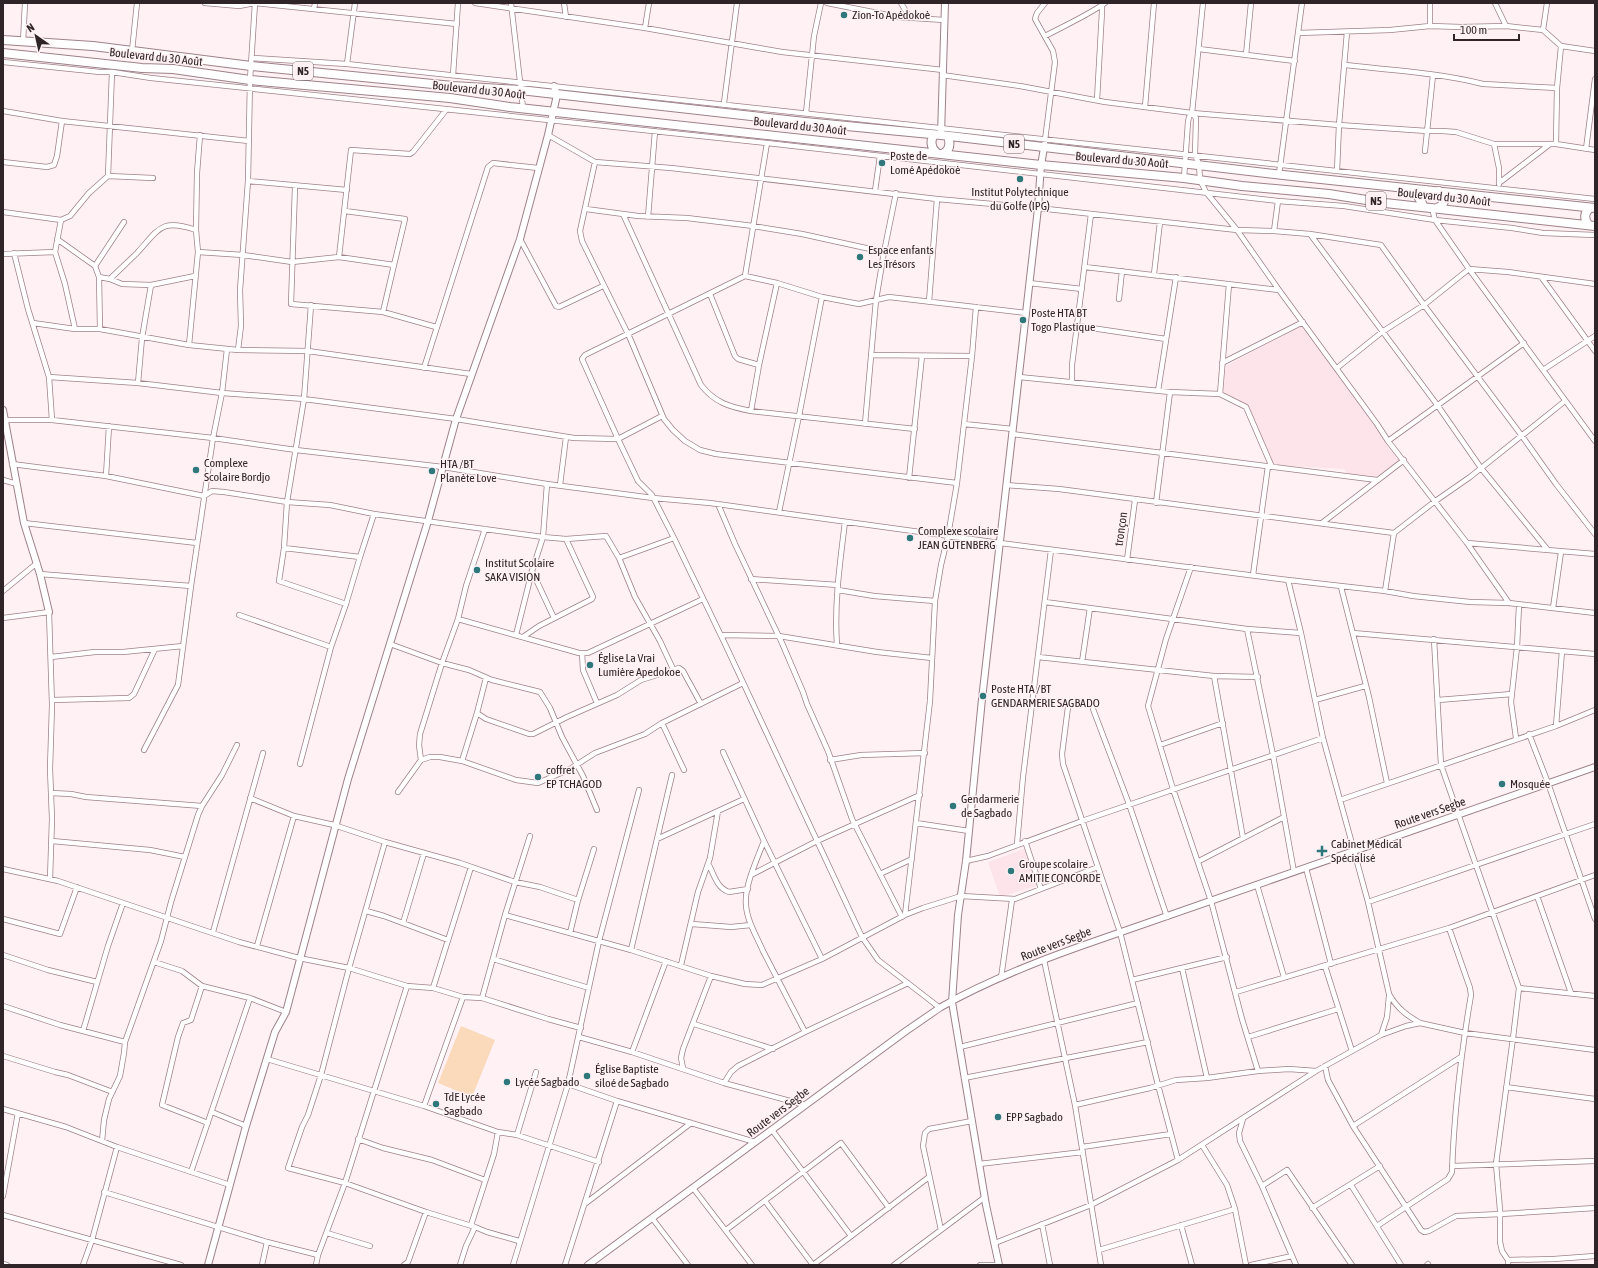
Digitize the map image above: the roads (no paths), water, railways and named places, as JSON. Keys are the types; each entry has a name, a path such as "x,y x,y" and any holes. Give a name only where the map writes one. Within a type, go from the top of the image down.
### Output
{"highway":[{"name":"Boulevard du 30 Août","path":"3,40 93,46 251,62 453,86 520,86 557,95 941,133 1044,148 1593,208"},
{"name":"Boulevard du 30 Août","path":"3,53 142,68 173,69 250,84 450,98 523,108 940,153 1041,169 1184,178 1329,194 1385,203 1593,225"},
{"path":"941,133 949,146 948,150 940,153 933,149 932,137 941,133"},
{"path":"1279,174 1285,178 1285,184 1277,189 1271,184 1271,180 1273,176 1279,174"},
{"path":"1426,190 1419,198 1431,208 1443,204 1445,200 1443,195 1439,192"},
{"path":"1593,208 1586,211 1585,215 1593,225"}],"street":[{"path":"23,42 25,3"},
{"path":"132,51 137,3"},
{"path":"205,3 239,6 255,3 457,24"},
{"path":"238,350 241,326 240,301 248,181 250,84 255,3"},
{"path":"314,9 315,3"},
{"path":"347,64 355,3"},
{"path":"453,75 458,3"},
{"path":"475,3 566,18 645,28 782,52 943,72 1097,100 1145,107 1192,113 1286,121 1456,132 1494,144 1556,144 1595,150"},
{"path":"511,3 523,108"},
{"path":"564,3 566,18"},
{"path":"645,28 649,3"},
{"path":"724,103 737,3"},
{"path":"806,113 814,31 821,3"},
{"path":"827,3 852,5 877,13 910,18 944,20"},
{"path":"901,3 910,18"},
{"path":"941,133 945,3"},
{"path":"980,1265 999,1265 984,1197 952,1002 956,937 966,861 1006,485 1038,208 1041,169 1052,92 1054,57 1045,36 1035,19 1037,13 1045,3"},
{"path":"1145,107 1154,3"},
{"path":"1184,178 1188,122 1192,113 1203,3"},
{"path":"1246,55 1251,3"},
{"path":"1279,174 1302,3"},
{"path":"1430,3 1430,26"},
{"path":"1495,3 1506,26"},
{"path":"1543,30 1546,3"},
{"path":"1045,36 1104,4"},
{"path":"1097,100 1104,4"},
{"path":"1298,34 1430,26 1506,26 1543,30 1560,46 1595,51"},
{"path":"1337,171 1339,125 1347,32"},
{"path":"1556,144 1557,88 1560,46"},
{"path":"1199,49 1295,61"},
{"path":"3,62 112,72 152,78 250,84 446,110 880,156 1041,169 1206,192 1344,206 1435,220 1512,228 1543,233 1595,236"},
{"path":"251,62 347,64 453,75 520,86 554,86 724,103 806,113 941,133 1046,139 1595,200"},
{"path":"1345,65 1433,75 1474,81 1483,84 1557,88"},
{"path":"108,176 112,72"},
{"path":"1425,151 1433,75"},
{"path":"1586,148 1595,79"},
{"path":"208,1265 246,1126 275,1032 286,1012 334,826 428,521 456,419 520,239 538,168 552,121 557,95 554,86"},
{"path":"339,257 351,150 410,154 414,152 446,110"},
{"path":"3,111 62,121 248,141"},
{"path":"1192,113 1196,118 1195,155 1200,180 1206,192 1237,230 1388,441 1467,543 1509,604"},
{"path":"3,162 47,167 54,165 57,156 62,121"},
{"path":"648,217 655,131"},
{"path":"189,345 198,252 196,230 197,173 200,135"},
{"path":"548,135 594,162 760,178 937,199 1038,208 1237,230 1310,234 1381,245 1556,484 1595,534"},
{"path":"745,276 767,143"},
{"path":"1494,144 1500,168 1499,183 1496,189"},
{"path":"1499,183 1550,144"},
{"path":"876,191 880,156"},
{"path":"594,162 586,209 580,231 581,237 603,286 628,334 662,416 673,430 685,441 700,450 716,454 957,483"},
{"path":"424,368 488,167 493,163 538,168"},
{"path":"3,212 61,220 70,216 89,192 108,176 152,178"},
{"path":"248,181 347,190"},
{"path":"295,186 291,304 383,312 436,327"},
{"path":"865,424 876,300 896,194"},
{"path":"929,302 937,199"},
{"path":"1274,231 1278,200"},
{"path":"1431,208 1435,220 1469,269 1595,441"},
{"path":"586,209 648,217 687,218 753,226 802,234 884,252"},
{"path":"345,211 405,219 383,312"},
{"path":"623,214 703,387 724,404 751,411 915,429"},
{"path":"1072,382 1072,365 1078,326 1090,214"},
{"path":"61,220 55,252 65,284 75,329"},
{"path":"95,266 124,222"},
{"path":"1154,274 1160,222"},
{"path":"110,279 136,253 152,234 159,230 176,224 196,230"},
{"path":"1310,234 1438,406 1481,468 1547,549"},
{"path":"57,239 95,266 100,277 100,329"},
{"path":"520,239 556,306 559,307 603,286"},
{"path":"3,254 55,252"},
{"path":"198,252 243,255 292,262 339,257 394,265"},
{"path":"14,253 49,377 52,420"},
{"path":"1085,266 1279,290"},
{"path":"1336,368 1382,332 1424,305 1469,269 1508,272 1542,278 1595,284"},
{"path":"1119,299 1122,271"},
{"path":"100,277 122,284 151,284 195,276"},
{"path":"940,1008 878,960 862,937 721,635 653,498 638,481 582,359 585,355 745,276 777,283 822,297 859,304 889,297 1026,313"},
{"path":"1158,391 1176,277"},
{"path":"1542,278 1595,351"},
{"path":"751,411 759,365 777,283"},
{"path":"138,383 142,338 151,284"},
{"path":"1029,284 1082,288"},
{"path":"1220,394 1229,284"},
{"path":"710,294 735,356 738,359 759,365"},
{"path":"779,512 822,297"},
{"path":"311,305 304,399 287,502 284,548 279,581 346,604"},
{"path":"904,916 920,795 930,701 935,601 940,565 948,536 957,483 972,356 976,307"},
{"path":"1222,363 1303,322"},
{"path":"33,323 75,329 100,329 142,338 227,349 308,351 471,374"},
{"path":"1078,326 1166,339"},
{"path":"1543,370 1595,336"},
{"path":"1388,441 1524,343"},
{"path":"144,750 176,689 213,438 222,393 227,349"},
{"path":"871,355 972,356"},
{"path":"909,478 922,356"},
{"path":"49,377 138,383 222,393 304,399 456,419 566,437 618,439 662,416"},
{"path":"1019,377 1158,391 1220,394 1246,407 1270,466 1253,575"},
{"path":"1156,503 1170,392"},
{"path":"1385,591 1394,533 1434,502 1470,478 1565,401"},
{"path":"3,410 6,420 5,432 24,523 37,563 49,612 52,700 50,769 52,841 50,879"},
{"path":"6,420 52,420 213,438 296,450 443,467 547,484 653,498 718,504 779,512 1000,544 1424,597 1595,613"},
{"path":"964,424 1163,453 1377,480"},
{"path":"106,476 109,426"},
{"path":"560,485 566,437"},
{"path":"1322,523 1404,460"},
{"path":"12,464 106,476 204,496 212,491 224,492 287,502 330,505 374,514 543,537 566,539 606,536 619,558 635,597 673,669"},
{"path":"3,480 17,484"},
{"path":"516,635 532,571 543,537 547,484"},
{"path":"1006,485 1059,489 1156,503 1394,533"},
{"name":"tronçon","path":"1127,560 1135,500"},
{"path":"718,504 751,579 779,636 828,751 830,760 855,824 880,874 904,916"},
{"path":"300,764 331,647 374,514"},
{"path":"837,645 838,588 845,522"},
{"path":"24,523 197,543"},
{"path":"421,760 419,745 420,734 442,663 458,619 466,586 485,529"},
{"path":"619,558 674,538"},
{"path":"523,638 536,628 592,600 593,598 566,539"},
{"path":"1467,543 1595,554"},
{"path":"284,548 360,557"},
{"path":"1017,844 1023,777 1051,550"},
{"path":"1553,608 1561,552"},
{"path":"3,591 37,563"},
{"path":"1191,567 1172,619 1148,706 1173,789 1212,901 1258,1071"},
{"path":"532,571 554,618"},
{"path":"40,574 191,586"},
{"path":"751,579 838,588 874,596 935,601"},
{"path":"1288,580 1301,633 1323,738 1368,902 1389,994 1387,1017 1381,1035"},
{"path":"1342,587 1387,783"},
{"path":"458,619 523,638 582,653 591,653 703,599"},
{"path":"1045,602 1247,629 1301,633"},
{"path":"1516,738 1511,702 1517,647 1519,605"},
{"path":"1082,662 1090,608"},
{"path":"3,618 49,612"},
{"path":"239,615 331,647"},
{"path":"1247,629 1274,755 1294,872"},
{"path":"1353,633 1595,654"},
{"path":"721,635 779,636 878,652 932,658"},
{"path":"1434,639 1441,765 1519,988 1514,1038 1496,1164 1501,1214 1500,1242 1502,1251 1508,1263 1595,1256"},
{"path":"390,644 442,663 470,670 486,678 505,684 538,691 550,708 562,737 578,764 597,810"},
{"path":"51,657 95,652 123,652 183,646"},
{"path":"52,700 129,698 134,694 154,649"},
{"path":"1556,726 1562,651"},
{"path":"582,653 583,670 597,703"},
{"path":"1038,657 1214,676 1258,677"},
{"path":"477,713 486,719 529,734 617,695 641,680 678,668 683,671 701,704"},
{"path":"1214,676 1243,838"},
{"path":"462,761 486,678"},
{"path":"398,792 421,760 433,756 462,761 516,780 536,783 578,764 595,754 639,736 743,683"},
{"path":"1315,700 1365,686"},
{"path":"1438,700 1512,694"},
{"path":"1068,707 1062,760 1120,932 1178,1160"},
{"path":"1093,709 1129,804 1167,917"},
{"path":"1340,800 1516,738 1556,726 1595,710"},
{"path":"662,723 684,770"},
{"path":"1160,745 1223,723"},
{"path":"1529,734 1548,783 1595,919"},
{"path":"966,861 988,856 1025,841 1129,804 1323,738"},
{"path":"102,1141 104,1120 109,1099 120,1076 125,1042 154,962 185,857 202,806 222,774 237,745"},
{"path":"723,752 774,862 822,959"},
{"path":"212,932 263,753"},
{"path":"830,760 861,755 924,753"},
{"name":"Route vers Segbe","path":"588,1265 756,1143 906,1031 940,1008 1000,978 1120,932 1167,917 1595,767"},
{"path":"630,950 672,775"},
{"path":"513,1265 519,1241 568,1084 599,941 639,790"},
{"path":"51,793 172,805 202,806"},
{"path":"751,875 817,841 920,795"},
{"path":"250,798 294,816 334,826 471,867 515,882 540,887 578,900"},
{"path":"657,839 744,799"},
{"path":"681,965 692,924 698,892 709,865 718,811"},
{"path":"257,946 294,816"},
{"path":"1199,861 1284,817"},
{"path":"916,823 969,830"},
{"path":"1368,902 1595,824"},
{"path":"482,998 505,915 530,836"},
{"path":"52,841 150,850 185,857"},
{"path":"764,841 751,875 746,905 751,926 805,1032"},
{"path":"1025,841 1040,889"},
{"path":"385,842 320,1075 308,1115 302,1127 288,1168 345,1183 426,1212 519,1241"},
{"path":"570,933 578,900 594,849"},
{"path":"403,923 424,853"},
{"path":"880,874 912,858"},
{"path":"709,865 717,882 726,891 729,892 748,889"},
{"path":"433,988 471,867"},
{"path":"505,915 681,965 711,976 755,986 777,979 822,959 904,916 961,896 1012,900 1017,899 1098,867"},
{"path":"1306,868 1331,964"},
{"path":"3,869 50,879 77,887 230,939 299,958 349,968 407,986 433,988 463,997 482,998 581,1028"},
{"path":"1236,992 1449,928 1595,875"},
{"path":"1257,885 1284,977"},
{"path":"3,919 60,934 77,887"},
{"path":"1537,896 1571,993"},
{"path":"1000,978 1012,900"},
{"path":"83,1031 97,982 123,903"},
{"path":"366,911 448,940"},
{"path":"692,924 731,928 751,926"},
{"path":"1376,1226 1451,1176 1454,1119 1470,991 1449,928"},
{"path":"3,955 48,970 97,982"},
{"path":"1132,980 1227,957"},
{"path":"493,959 589,988"},
{"path":"1044,960 1059,1024 1075,1105 1101,1265"},
{"path":"632,1052 666,961"},
{"path":"154,962 182,971 202,986 250,998 286,1012"},
{"path":"1325,966 1352,1051"},
{"path":"1182,968 1207,1078"},
{"path":"683,1068 681,1058 711,976"},
{"path":"724,1083 731,1072 738,1066 908,983"},
{"path":"202,986 191,1020 183,1024 178,1037 162,1104 208,1123"},
{"path":"316,1265 318,1255 345,1183 407,986"},
{"path":"1519,988 1595,996"},
{"path":"1389,994 1402,1012 1420,1023 1465,1033 1514,1038 1595,1050"},
{"path":"424,1106 463,997"},
{"path":"191,1172 250,998"},
{"path":"960,1047 1059,1024 1138,1003"},
{"path":"3,1006 41,1019 125,1042"},
{"path":"1248,1038 1338,1009"},
{"path":"995,1243 1091,1205 1178,1160 1316,1071 1381,1035 1406,1026 1420,1023"},
{"path":"694,1024 773,1049"},
{"path":"579,1037 683,1068 724,1083 805,1105"},
{"path":"964,1078 1148,1042"},
{"path":"3,1056 68,1075 113,1091"},
{"path":"1354,1126 1461,1057"},
{"path":"267,1059 424,1106 498,1132 517,1135 548,1147 599,1162"},
{"path":"1325,1066 1328,1080 1354,1126 1424,1232 1429,1231 1456,1216 1595,1208"},
{"path":"1075,1105 1176,1080 1207,1078 1258,1071 1300,1069 1316,1071"},
{"path":"517,1135 536,1072"},
{"path":"568,1084 617,1101 756,1143"},
{"path":"1506,1087 1595,1099"},
{"path":"565,1265 599,1162 617,1101"},
{"path":"3,1109 66,1127 117,1147 230,1185"},
{"path":"212,1112 246,1126"},
{"path":"3,1196 6,1172 18,1113"},
{"path":"1243,1119 1239,1133 1240,1141 1262,1186 1296,1265"},
{"path":"941,1230 929,1177 923,1146 923,1138 926,1130 928,1129 972,1121"},
{"path":"586,1203 690,1123"},
{"path":"772,1130 851,1236"},
{"path":"460,1265 494,1154 498,1132"},
{"path":"979,1164 1171,1134"},
{"path":"358,1140 383,1148 432,1160 485,1180"},
{"path":"726,1230 841,1143 889,1208"},
{"path":"1202,1145 1227,1185 1235,1209 1246,1265"},
{"path":"84,1265 117,1147"},
{"path":"1452,1166 1595,1161"},
{"path":"1312,1208 1380,1166"},
{"path":"1262,1186 1287,1170 1351,1265"},
{"path":"765,1201 813,1265 929,1177"},
{"path":"1351,1185 1401,1265"},
{"path":"693,1188 752,1265"},
{"path":"104,1192 267,1242 318,1255"},
{"path":"894,1265 984,1197"},
{"path":"1099,1250 1235,1209"},
{"path":"404,1265 408,1262 426,1212"},
{"path":"3,1214 181,1265"},
{"path":"652,1218 685,1264"},
{"path":"1042,1224 1050,1265"},
{"path":"1182,1225 1192,1265"},
{"path":"327,1233 370,1246"},
{"path":"262,1265 267,1242"},
{"path":"1251,1265 1292,1256"},
{"path":"1554,1259 1554,1265"},
{"path":"3,1264 7,1265"}],"place":[{"name":"Zion-To Apédokoè","path":"844,15"},
{"name":"Poste de Lomé Apédokoè","path":"882,163"},
{"name":"Institut Polytechnique du Golfe (IPG)","path":"1020,179"},
{"name":"Espace enfants Les Trésors","path":"860,257"},
{"name":"Poste HTA BT Togo Plastique","path":"1023,320"},
{"name":"Complexe Scolaire Bordjo","path":"196,470"},
{"name":"HTA /BT Planète Love","path":"432,471"},
{"name":"Complexe scolaire JEAN GUTENBERG","path":"910,538"},
{"name":"Institut Scolaire SAKA VISION","path":"477,570"},
{"name":"Église La Vrai Lumière Apedokoe","path":"590,665"},
{"name":"Poste HTA /BT GENDARMERIE SAGBADO","path":"983,696"},
{"name":"coffret EP TCHAGOD","path":"538,777"},
{"name":"Mosquée","path":"1502,784"},
{"name":"Gendarmerie de Sagbado","path":"953,806"},
{"name":"Cabinet Médical Spécialisé","path":"1322,851"},
{"name":"Groupe scolaire AMITIE CONCORDE","path":"1011,871"},
{"name":"Église Baptiste siloé de Sagbado","path":"587,1076"},
{"name":"Lycée Sagbado","path":"507,1082"},
{"name":"TdE Lycée Sagbado","path":"436,1104"},
{"name":"EPP Sagbado","path":"998,1117"}]}
